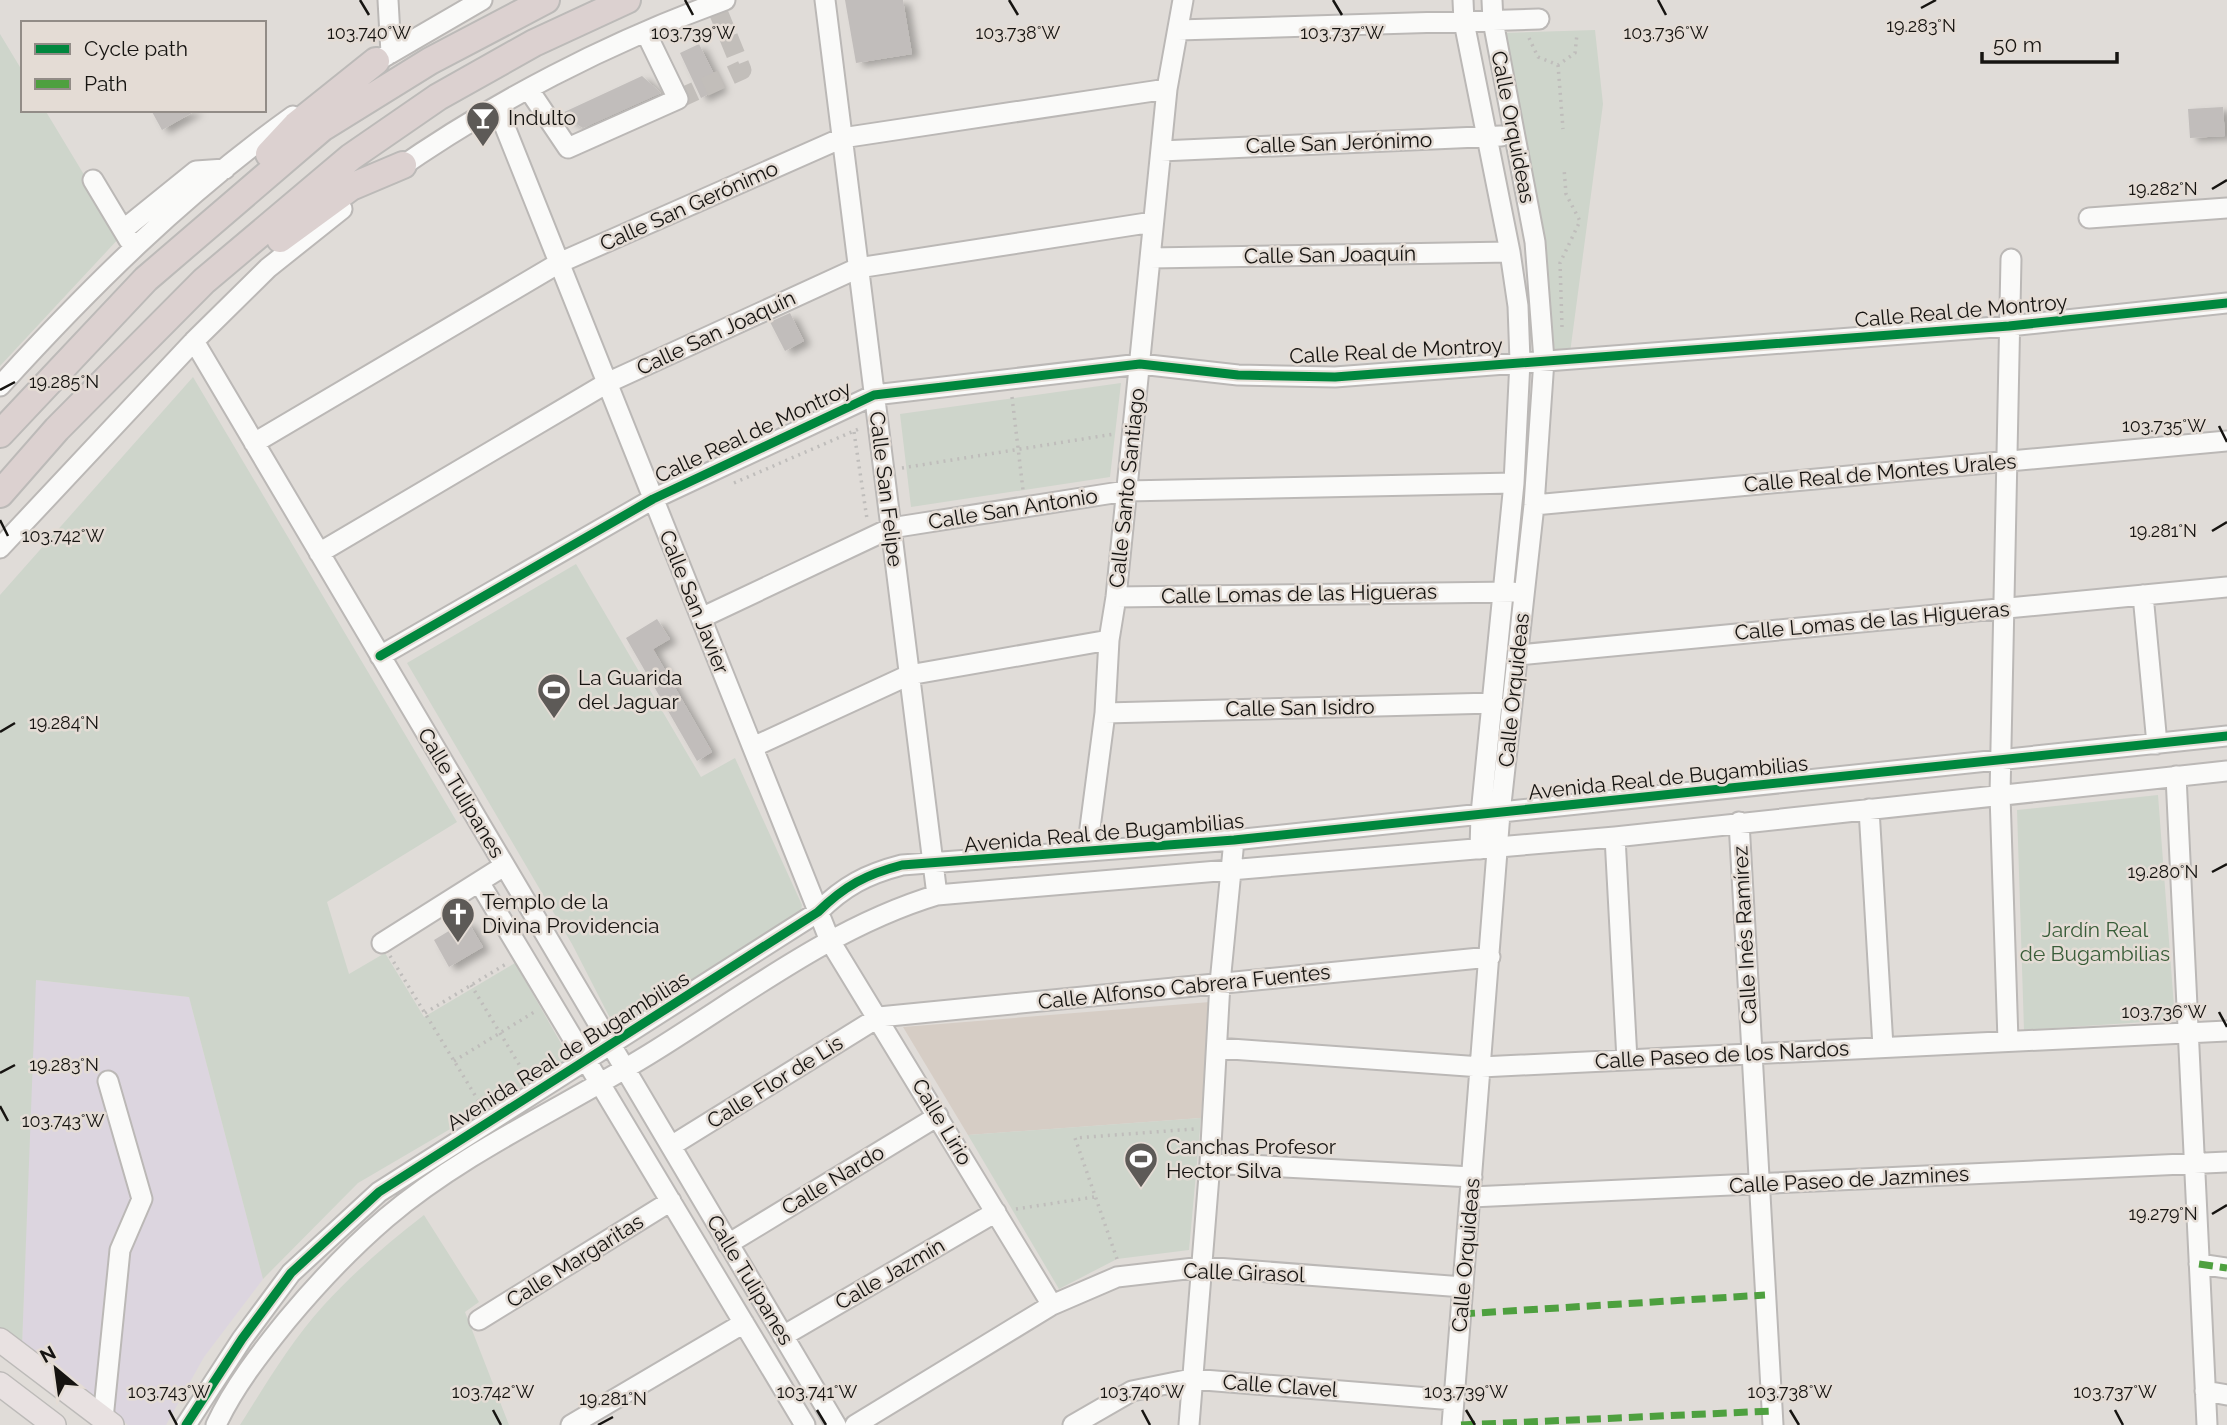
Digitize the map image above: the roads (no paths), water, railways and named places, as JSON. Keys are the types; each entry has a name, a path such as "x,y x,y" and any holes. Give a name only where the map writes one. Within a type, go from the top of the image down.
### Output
{"highway":[{"path":"0,434 146,279 322,128 430,61 546,0"},
{"path":"0,494 57,429 204,281 362,149 438,97 534,43 627,0"},
{"path":"209,225 248,175 296,125 384,57"},
{"path":"138,350 351,187 403,165"}],"main road":[{"path":"0,1340 107,1422"},
{"path":"0,1384 54,1425"}],"street":[{"path":"384,57 387,0"},
{"path":"0,386 89,289 128,238 326,93 482,0"},
{"path":"0,548 194,341 268,268 351,202 403,165 497,107 646,33 725,0"},
{"name":"Calle San Felipe","path":"825,0 937,895"},
{"name":"Calle Santo Santiago","path":"1087,850 1105,713 1109,640 1116,597 1167,89 1183,0"},
{"name":"Calle Orquideas","path":"1452,1425 1490,957 1490,814 1494,703 1502,591 1514,483 1520,362 1518,306 1510,251 1464,22 1463,0"},
{"name":"Calle Orquideas","path":"1490,814 1518,655 1534,505 1544,360 1535,242 1493,21 1492,0"},
{"path":"1178,30 1493,21 1534,28"},
{"path":"529,90 568,148 678,99 646,33"},
{"name":"Calle San Gerónimo","path":"254,443 559,263 842,138 1167,89"},
{"name":"Calle San Javier","path":"497,107 830,941"},
{"name":"Calle San Jerónimo","path":"1161,151 1516,136"},
{"path":"93,180 128,238"},
{"path":"2089,218 2227,208"},
{"name":"Calle San Joaquín","path":"319,553 607,383 858,268 1153,222"},
{"name":"Calle San Joaquín","path":"1150,258 1510,251"},
{"path":"2008,1041 2000,795 2011,259"},
{"name":"Calle Real de Montroy","path":"380,656 653,499 874,395 1140,364 1238,375 1335,377 2010,326 2227,303"},
{"name":"Calle Tulipanes","path":"194,341 836,1425"},
{"name":"Calle Real de Montes Urales","path":"1534,505 2227,441"},
{"name":"Calle San Antonio","path":"701,618 891,528 1126,491 1514,483"},
{"name":"Calle Lomas de las Higueras","path":"1518,655 2227,587"},
{"name":"Calle Lomas de las Higueras","path":"1116,597 1524,592"},
{"path":"2143,595 2157,744"},
{"path":"752,747 909,675 1109,640"},
{"name":"Calle San Isidro","path":"1105,713 1494,703"},
{"name":"Avenida Real de Bugambilias","path":"186,1425 242,1339 291,1273 379,1192 587,1062 818,912 841,890 873,872 902,865 1234,840 2227,736"},
{"name":"Avenida Real de Bugambilias","path":"216,1425 262,1350 310,1292 387,1217 433,1183 625,1069 830,941 892,909 937,895 1232,872 1615,837 2227,771"},
{"path":"2176,776 2207,1425"},
{"path":"1869,809 1883,1047"},
{"name":"Calle Inés Ramírez","path":"1739,822 1773,1425"},
{"path":"1615,837 1627,1060"},
{"path":"1189,1425 1203,1267 1220,983 1234,840"},
{"path":"382,943 505,866"},
{"name":"Calle Tulipanes","path":"479,882 805,1425"},
{"name":"Calle Lirio","path":"830,941 1052,1305"},
{"name":"Calle Alfonso Cabrera Fuentes","path":"878,1017 1490,957"},
{"name":"Calle Flor de Lis","path":"671,1146 878,1017"},
{"name":"Calle Paseo de los Nardos","path":"1217,1048 1481,1067 2227,1031"},
{"path":"107,1422 120,1250 142,1199 108,1081"},
{"name":"Calle Nardo","path":"728,1244 938,1116"},
{"path":"425,1162 433,1183"},
{"name":"Calle Paseo de Jazmines","path":"1472,1187 1759,1184 2227,1162"},
{"path":"1210,1163 1472,1187"},
{"name":"Calle Margaritas","path":"479,1320 671,1201"},
{"name":"Calle Jazmín","path":"783,1336 996,1212"},
{"path":"2199,1264 2227,1268"},
{"name":"Calle Girasol","path":"855,1425 1052,1305 1117,1277 1203,1267 1463,1287"},
{"path":"571,1425 744,1323"},
{"name":"Calle Clavel","path":"1073,1425 1132,1391 1191,1379 1454,1400"},
{"path":"2205,1391 2227,1395"}],"tunnel":[{"path":"678,99 742,70 715,4"}],"place":[{"name":"Indulto","path":"483,148"},
{"name":"La Guarida del Jaguar","path":"554,720"},
{"name":"Templo de la Divina Providencia","path":"458,944"},
{"name":"Canchas Profesor Hector Silva","path":"1141,1189"}],"park label":[{"name":"Jardín Real de Bugambilias","path":"2095,942"}]}
